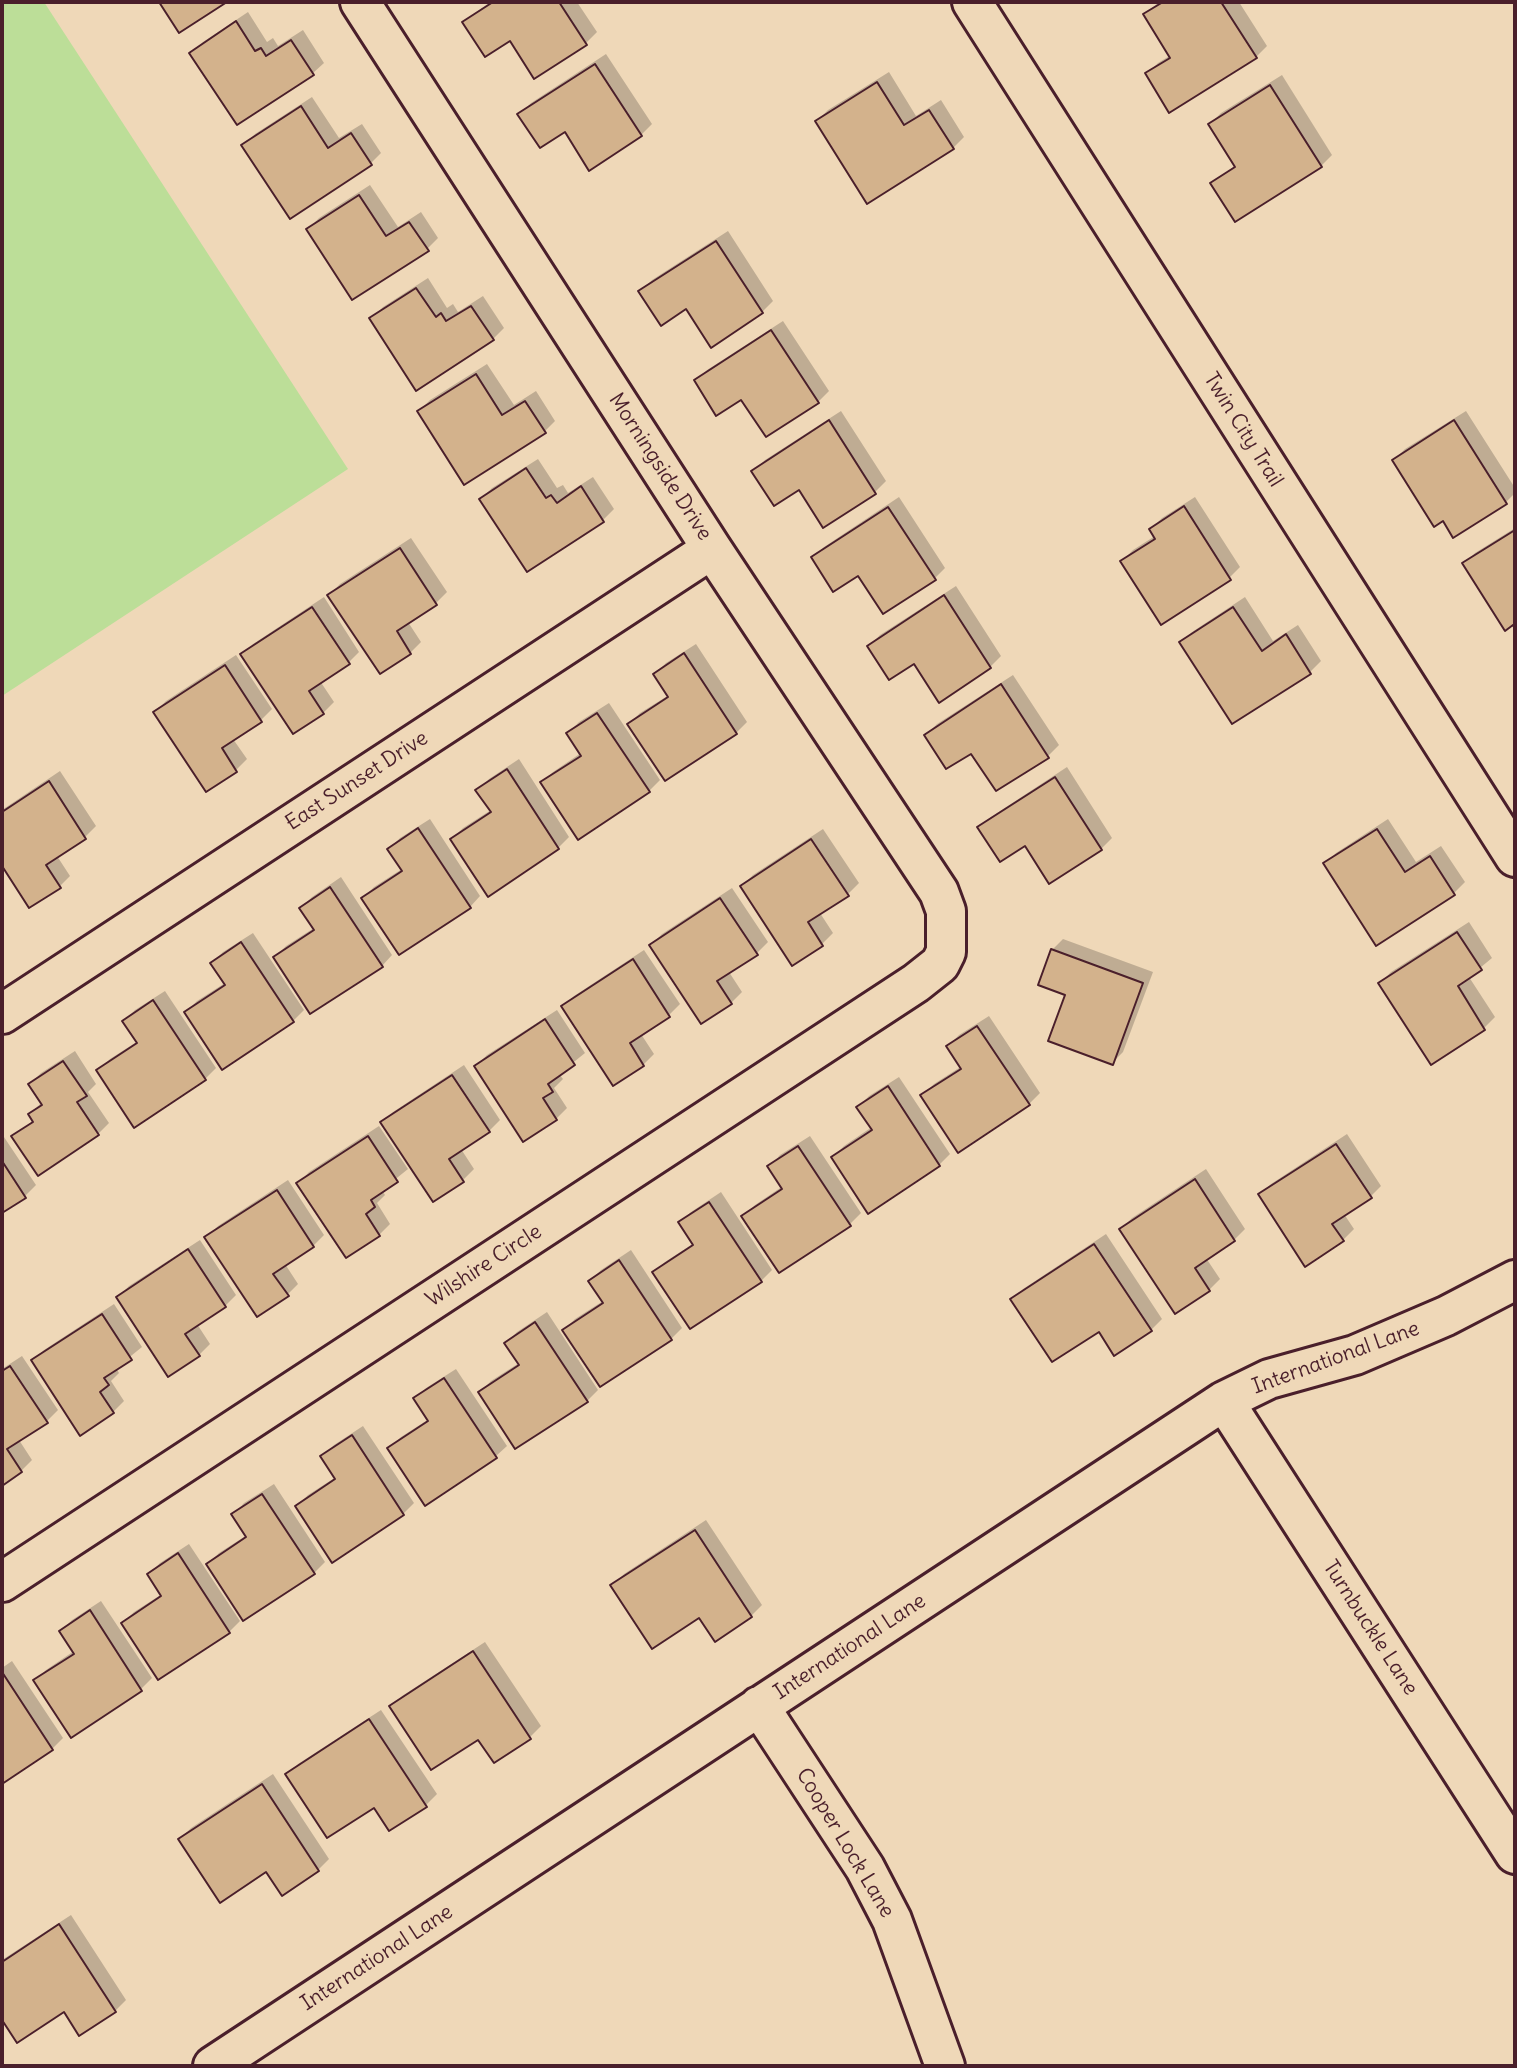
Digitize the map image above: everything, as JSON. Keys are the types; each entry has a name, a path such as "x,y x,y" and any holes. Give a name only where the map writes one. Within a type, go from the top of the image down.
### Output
{"street":[{"name":"Morningside Drive","path":"360,2 712,549 939,892 946,911 948,936"},
{"name":"Twin City Trail","path":"972,2 1515,857"},
{"name":"East Sunset Drive","path":"2,1014 712,549"},
{"name":"Wilshire Circle","path":"2,1582 916,983 940,964 946,952 948,936"},
{"name":"International Lane","path":"213,2066 1224,1402 1269,1379 1377,1345 1446,1316 1515,1280"},
{"name":"Turnbuckle Lane","path":"1224,1402 1515,1854"},
{"name":"Cooper Lock Lane","path":"759,1706 865,1868 892,1920 945,2066"}],"green space":[{"path":"2,2 44,2 348,469 2,696"}],"building":[{"path":"159,2 227,2 179,33"},
{"path":"493,2 559,2 587,45 534,79 510,41 485,57 462,22"},
{"path":"1163,2 1221,2 1257,58 1169,113 1145,73 1170,58 1143,14"},
{"path":"236,21 255,51 261,48 266,56 291,40 314,75 237,125 189,53"},
{"path":"595,64 642,136 589,171 565,132 540,148 517,114"},
{"path":"877,82 904,125 929,110 954,149 867,204 815,121"},
{"path":"1270,85 1322,167 1235,222 1210,183 1235,167 1208,124"},
{"path":"301,106 328,148 351,133 372,165 290,219 241,145"},
{"path":"359,195 386,236 409,222 429,251 352,300 306,229"},
{"path":"716,241 763,313 711,348 686,309 661,326 638,291"},
{"path":"416,288 436,317 441,313 446,321 471,306 494,340 416,391 369,318"},
{"path":"771,330 819,403 766,437 741,400 716,416 694,380"},
{"path":"476,374 502,415 525,401 546,433 464,485 417,411"},
{"path":"829,420 876,494 823,528 799,490 774,506 751,471"},
{"path":"1454,420 1507,504 1453,538 1443,521 1434,527 1392,460"},
{"path":"526,468 546,498 551,495 557,503 581,486 604,522 527,572 479,499"},
{"path":"1184,506 1231,580 1161,625 1120,561 1155,539 1149,529"},
{"path":"888,507 936,580 883,614 858,576 833,592 811,557"},
{"path":"1515,530 1515,629 1513,625 1505,631 1462,563"},
{"path":"400,548 437,605 397,631 411,654 380,674 327,595"},
{"path":"944,595 991,668 939,703 914,664 889,680 867,646"},
{"path":"312,607 350,664 309,691 324,714 293,734 240,654"},
{"path":"1233,607 1262,651 1286,634 1311,674 1232,724 1179,642"},
{"path":"684,653 737,734 665,781 627,724 668,697 653,674"},
{"path":"225,665 262,722 222,748 237,772 206,792 153,712"},
{"path":"1001,684 1049,758 996,791 971,754 946,769 924,735"},
{"path":"597,713 650,792 578,840 540,782 581,756 566,733"},
{"path":"507,769 559,849 488,897 450,839 491,812 475,790"},
{"path":"1055,777 1102,850 1049,884 1025,846 1000,862 977,827"},
{"path":"49,781 86,839 46,865 61,888 29,908 2,866 2,812"},
{"path":"418,828 471,908 399,955 361,898 402,871 387,849"},
{"path":"1377,829 1405,872 1430,856 1455,895 1376,946 1323,863"},
{"path":"811,839 849,896 808,922 823,946 792,966 740,886"},
{"path":"330,887 383,967 310,1014 273,957 314,930 299,908"},
{"path":"720,898 758,955 717,981 732,1004 701,1024 649,945"},
{"path":"1457,932 1482,970 1458,986 1485,1030 1431,1065 1378,983"},
{"path":"241,942 294,1022 222,1070 184,1012 225,985 210,963"},
{"path":"1051,949 1143,983 1113,1065 1048,1041 1065,995 1038,985"},
{"path":"633,959 670,1017 630,1043 644,1066 613,1086 561,1006"},
{"path":"153,1000 206,1080 134,1128 96,1070 137,1043 122,1021"},
{"path":"545,1019 575,1065 548,1084 553,1092 543,1098 557,1120 523,1142 474,1066"},
{"path":"977,1026 1030,1105 958,1153 920,1095 961,1069 946,1046"},
{"path":"63,1061 87,1096 77,1102 99,1135 38,1176 11,1136 33,1122 28,1114 42,1105 28,1084"},
{"path":"452,1075 490,1132 449,1159 464,1182 433,1202 380,1122"},
{"path":"888,1086 940,1166 868,1214 831,1157 872,1130 856,1107"},
{"path":"368,1136 398,1182 371,1200 375,1207 366,1214 380,1236 346,1258 296,1183"},
{"path":"1336,1144 1372,1198 1332,1224 1344,1241 1305,1267 1258,1194"},
{"path":"798,1146 851,1226 779,1273 741,1216 782,1189 767,1166"},
{"path":"2,1161 26,1198 2,1213"},
{"path":"1195,1179 1235,1241 1195,1268 1210,1291 1175,1314 1119,1229"},
{"path":"277,1190 314,1247 273,1274 289,1296 257,1317 204,1237"},
{"path":"709,1202 762,1282 690,1329 652,1272 693,1245 678,1222"},
{"path":"1094,1244 1152,1331 1114,1356 1099,1332 1052,1362 1010,1299"},
{"path":"188,1249 226,1307 185,1334 200,1356 168,1377 116,1297"},
{"path":"619,1260 672,1340 600,1387 562,1330 603,1303 588,1281"},
{"path":"102,1314 132,1360 104,1378 109,1385 100,1392 114,1413 80,1436 31,1360"},
{"path":"535,1322 588,1402 515,1449 478,1392 519,1365 504,1343"},
{"path":"10,1366 48,1423 7,1449 22,1472 2,1486 2,1371"},
{"path":"444,1378 497,1458 425,1506 387,1448 428,1421 413,1398"},
{"path":"352,1435 404,1515 332,1563 295,1506 335,1479 320,1456"},
{"path":"262,1494 315,1574 243,1621 206,1564 246,1537 231,1514"},
{"path":"695,1530 752,1617 715,1642 699,1618 652,1649 610,1585"},
{"path":"178,1553 230,1633 158,1680 121,1623 161,1596 147,1574"},
{"path":"90,1610 142,1691 71,1738 33,1680 74,1654 59,1631"},
{"path":"473,1651 531,1739 494,1763 478,1740 431,1770 389,1706"},
{"path":"2,1672 53,1750 2,1784"},
{"path":"369,1719 427,1807 389,1831 374,1808 327,1838 285,1774"},
{"path":"262,1784 319,1871 282,1896 266,1872 220,1903 178,1839"},
{"path":"59,1924 116,2012 79,2036 64,2012 17,2043 2,2020 2,1962"}]}
